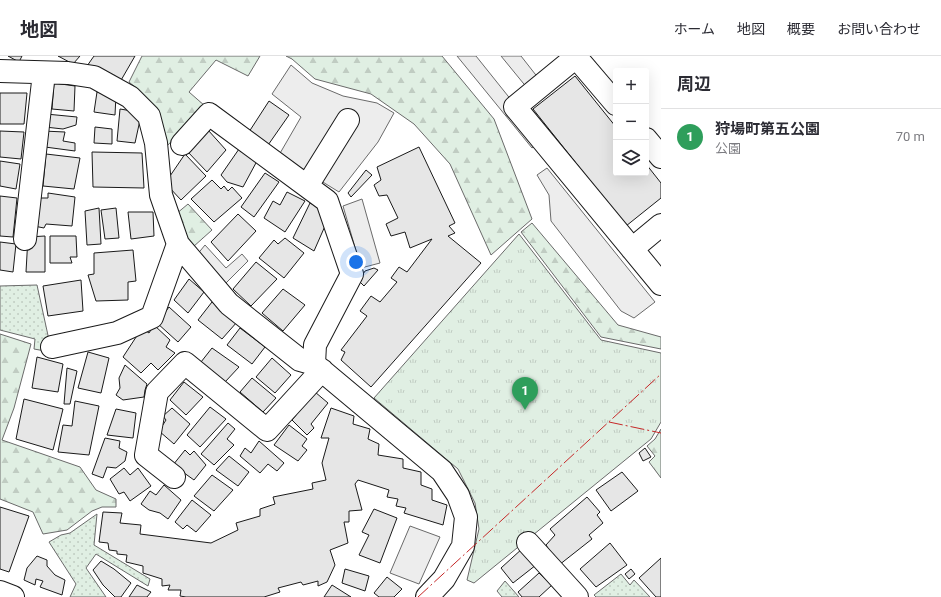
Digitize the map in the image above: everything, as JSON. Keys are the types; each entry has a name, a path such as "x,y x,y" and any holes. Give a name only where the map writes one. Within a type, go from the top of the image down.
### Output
{"street":[{"path":"613,100 576,57 515,107 661,284"},
{"path":"0,71 68,73 94,77 130,97 149,116 156,143 161,195 178,244 230,304 300,360 318,367 442,471 458,495 466,517 463,546 444,579 427,597"},
{"path":"25,239 44,73"},
{"path":"174,477 146,454 157,392 185,363 267,430 318,367 315,344 352,274 326,201 307,186 210,114 182,144"},
{"path":"307,186 348,120"},
{"path":"647,140 661,157"},
{"path":"632,249 661,225"},
{"path":"52,347 117,333 152,317 178,244"},
{"path":"528,543 577,597"},
{"path":"0,592 13,597"}],"green space":[{"path":"142,56 260,56 248,76 216,60 189,92 205,106 167,146 159,117 142,93 129,82"},
{"path":"286,56 442,56 494,119 532,219 491,255 450,164 414,124 371,94 315,79 292,59"},
{"path":"188,204 212,230 193,247 181,230 176,214"},
{"path":"532,223 618,325 661,337 661,349 601,337 521,232"},
{"path":"519,234 601,340 661,353 661,422 651,439 474,583 467,580 479,529 475,503 458,469 374,398"},
{"path":"37,285 49,340 45,351 34,349 35,339 0,330 0,286"},
{"path":"0,334 31,344 14,408 2,440 80,467 96,490 116,499 116,507 102,507 92,511 67,530 43,534 33,512 0,499"},
{"path":"661,429 661,478 649,462 655,456 647,446 655,439"},
{"path":"97,514 94,545 150,579 148,586 96,554 86,568 106,597 70,597 76,584 49,542 61,535 70,533"},
{"path":"621,574 630,585 634,580 650,597 596,597 594,595"},
{"path":"505,581 519,597 502,597 497,591"}],"shaded area":[{"path":"457,56 476,56 512,101 537,144 532,148"},
{"path":"501,56 521,56 539,79 528,89"},
{"path":"291,65 312,83 343,96 377,103 394,113 378,142 339,192 279,155 301,117 272,94"},
{"path":"547,168 655,302 634,318 621,311 551,221 549,195 537,175"},
{"path":"362,199 380,263 361,268 343,206"},
{"path":"205,245 226,268 242,254 248,261 223,286 196,256"},
{"path":"410,526 440,537 419,584 390,573"}],"building":[{"path":"8,56 22,56 19,62"},
{"path":"58,56 80,56 73,64"},
{"path":"94,56 135,56 120,82 87,66"},
{"path":"575,76 613,123 613,176 649,176 649,168 661,183 661,198 626,226 533,109"},
{"path":"54,83 75,86 74,111 52,109"},
{"path":"97,92 116,95 115,115 94,112"},
{"path":"0,93 27,93 24,124 0,124"},
{"path":"269,101 289,115 266,148 247,135"},
{"path":"120,109 132,111 140,120 135,143 117,141"},
{"path":"46,114 77,117 76,125 63,129 45,127"},
{"path":"95,127 112,129 112,144 94,143"},
{"path":"208,130 226,150 207,172 187,151"},
{"path":"0,131 24,132 21,159 0,157"},
{"path":"43,131 65,132 63,141 75,143 75,151 45,147"},
{"path":"419,147 455,223 449,226 455,233 448,236 481,263 371,387 341,360 345,352 341,350 367,316 360,311 371,296 380,302 397,282 391,278 399,267 407,272 432,239 410,248 405,232 391,236 386,224 398,218 387,195 379,196 374,185 381,180 377,167"},
{"path":"239,149 257,161 243,187 227,182 221,175"},
{"path":"92,152 142,153 144,188 93,187"},
{"path":"46,154 80,158 74,189 43,186"},
{"path":"185,154 206,176 181,200 168,186 170,176"},
{"path":"0,161 20,164 16,189 0,186"},
{"path":"366,170 372,175 351,197 348,193"},
{"path":"265,173 279,182 254,217 241,207"},
{"path":"212,180 221,189 224,186 228,191 232,187 242,198 214,222 191,199"},
{"path":"287,192 305,201 285,232 264,218 273,201 280,205"},
{"path":"48,193 75,197 72,226 46,224 44,228 34,226 36,198 48,198"},
{"path":"0,196 17,198 13,237 0,236"},
{"path":"310,203 323,209 325,226 314,251 293,238"},
{"path":"99,208 101,244 87,245 85,211"},
{"path":"116,208 119,238 105,239 101,210"},
{"path":"128,212 153,212 154,236 131,239"},
{"path":"238,214 256,231 228,261 211,242"},
{"path":"45,236 45,272 26,272 28,237"},
{"path":"50,236 76,236 77,257 70,257 72,263 50,263"},
{"path":"285,238 304,253 284,278 259,258 274,240 278,244"},
{"path":"0,242 16,244 13,272 0,270"},
{"path":"133,250 136,281 128,282 128,300 96,301 88,275 94,274 94,253"},
{"path":"256,262 277,279 251,306 233,289"},
{"path":"374,268 378,270 364,286 359,281 365,271"},
{"path":"189,279 204,292 188,313 174,300"},
{"path":"81,280 83,311 48,316 43,286"},
{"path":"283,289 305,305 283,331 262,313"},
{"path":"212,302 237,322 222,339 198,320"},
{"path":"169,307 191,327 178,342 157,323"},
{"path":"154,325 170,340 166,347 175,353 158,370 151,363 141,373 123,357 142,328 149,333"},
{"path":"240,328 265,347 252,364 227,345"},
{"path":"212,348 239,367 225,382 201,362"},
{"path":"88,352 109,358 101,393 78,388"},
{"path":"37,357 63,364 58,392 32,388"},
{"path":"272,358 291,375 275,393 256,377"},
{"path":"125,365 147,384 144,397 123,400 116,395 120,388 119,378"},
{"path":"67,368 77,371 70,404 64,404"},
{"path":"252,378 276,398 263,412 240,392"},
{"path":"184,382 203,397 186,415 170,400"},
{"path":"315,392 328,403 311,424 314,428 307,435 292,420"},
{"path":"24,399 63,409 53,450 16,439"},
{"path":"75,401 99,406 89,455 58,452 63,425 72,426"},
{"path":"210,407 226,419 200,447 187,435"},
{"path":"172,408 190,424 174,444 159,431 166,420 163,416"},
{"path":"331,408 354,416 353,424 370,429 368,439 379,444 378,455 403,459 403,468 421,472 421,485 432,489 432,500 447,505 443,525 404,513 406,508 396,506 398,499 387,497 389,490 358,480 355,484 362,510 349,511 349,522 344,522 348,543 330,550 335,565 327,582 318,586 318,581 303,585 301,582 278,588 280,592 264,597 180,596 181,590 168,590 170,585 162,586 162,579 143,573 143,566 126,562 127,555 117,554 117,551 109,550 108,543 99,542 103,512 122,513 120,523 141,525 140,534 211,543 238,530 236,523 260,516 260,509 275,504 273,497 313,489 312,483 326,480 322,463 329,438 321,438"},
{"path":"116,409 136,413 133,438 107,435"},
{"path":"228,423 235,429 227,439 234,445 214,465 201,454"},
{"path":"289,425 307,439 302,446 307,450 298,461 274,445"},
{"path":"105,438 120,441 119,448 127,452 125,461 116,468 107,467 103,478 92,474"},
{"path":"259,441 284,463 277,471 268,464 260,473 240,456 245,448 251,453"},
{"path":"645,448 651,457 643,461 639,453"},
{"path":"185,450 190,455 194,451 206,465 194,480 173,465"},
{"path":"229,456 249,472 238,486 216,470"},
{"path":"124,468 130,475 138,468 151,486 130,501 124,492 119,494 110,479"},
{"path":"622,472 638,491 611,511 596,490"},
{"path":"212,475 233,490 214,511 194,496"},
{"path":"164,485 181,500 168,519 160,513 149,510 141,504 150,491 156,495"},
{"path":"587,497 600,512 597,515 603,523 589,535 592,539 559,565 546,545 555,535 550,529"},
{"path":"192,500 211,515 196,532 187,525 183,529 175,522"},
{"path":"0,507 29,516 9,572 0,569"},
{"path":"374,509 397,518 380,563 359,555 369,535 362,532"},
{"path":"610,543 627,565 596,587 580,569"},
{"path":"523,548 536,565 513,583 501,568"},
{"path":"37,556 47,560 47,566 55,575 65,580 62,595 40,587 43,581 36,579 35,585 24,580 27,568"},
{"path":"661,558 661,597 656,597 639,578"},
{"path":"101,561 114,569 131,583 121,597 115,597 103,585 93,570"},
{"path":"345,569 369,576 365,591 342,583"},
{"path":"631,569 635,574 629,579 625,574"},
{"path":"539,573 552,585 539,597 522,597 518,592"},
{"path":"387,577 402,589 394,597 379,597 374,593"},
{"path":"137,585 151,592 147,597 129,597"},
{"path":"332,585 351,597 324,597"}],"power":[{"path":"418,597 661,374"},
{"path":"609,422 661,433"}],"place":[{"name":"狩場町第五公園","path":"525,410"}]}
